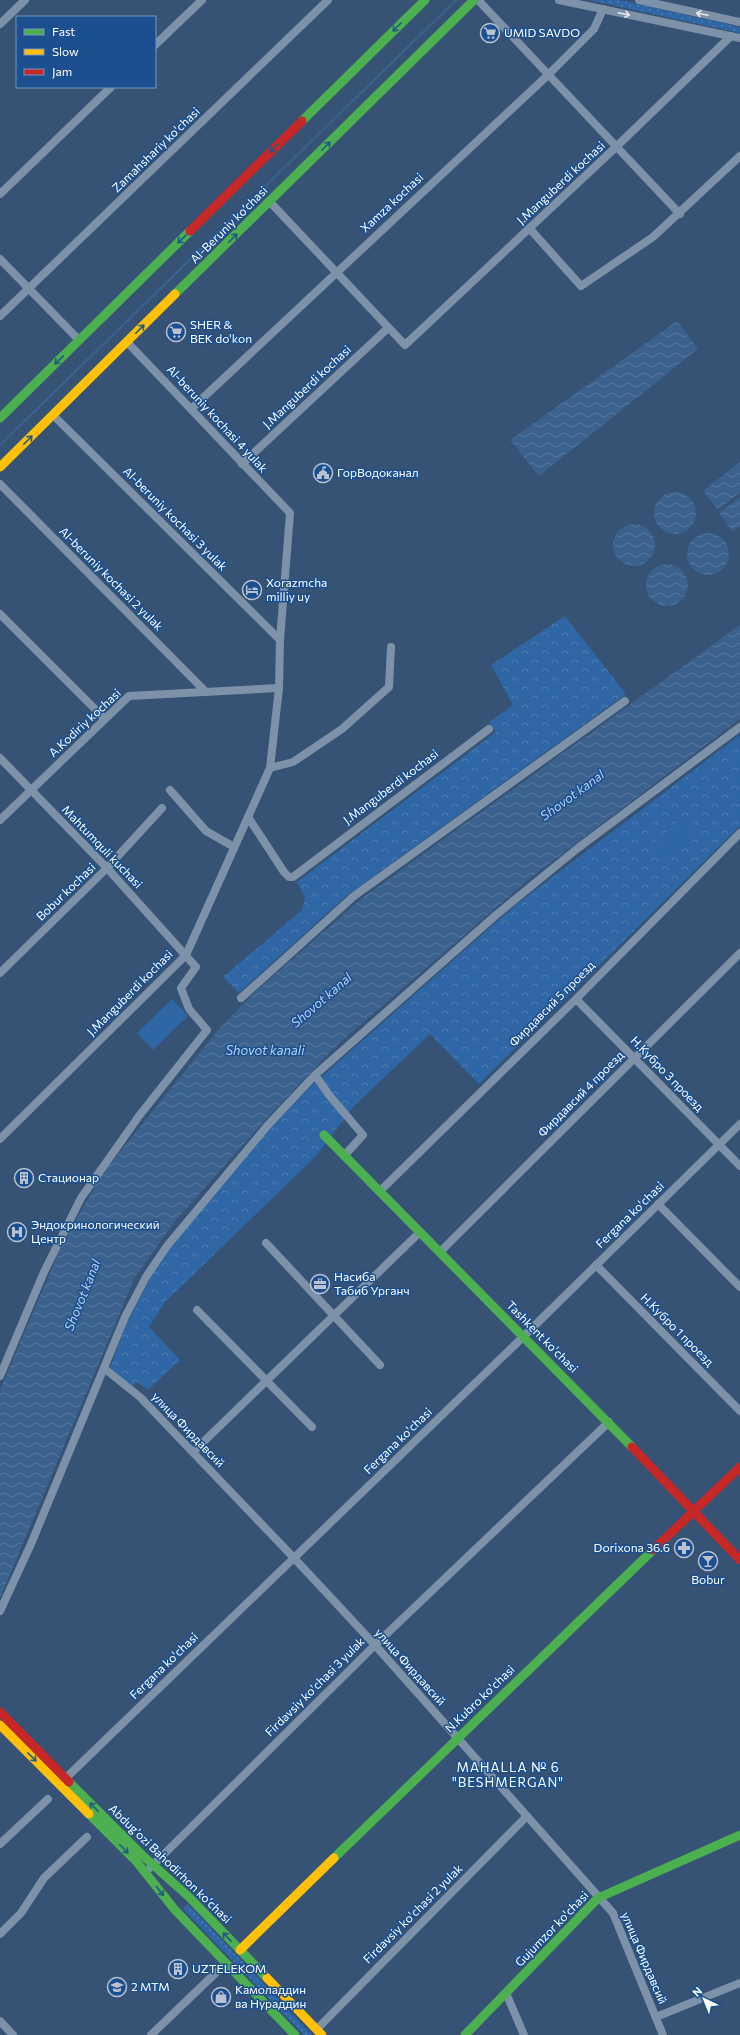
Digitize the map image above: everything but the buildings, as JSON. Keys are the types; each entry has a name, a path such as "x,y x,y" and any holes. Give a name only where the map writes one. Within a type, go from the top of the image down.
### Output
{"main road":[{"name":"Al-Beruniy ko’chasi","path":"0,418 425,0"},
{"name":"Al-Beruniy ko’chasi","path":"0,467 474,0"},
{"name":"Tashkent ko'chasi","path":"324,1135 609,1422 740,1560"},
{"name":"N.Kubro ko'chasi","path":"240,1950 457,1738 740,1467"},
{"name":"Abdug’ozi Bahodirhon ko’chasi","path":"0,1712 5,1726 136,1861 175,1910 296,2035"},
{"name":"Abdug’ozi Bahodirhon ko’chasi","path":"5,1726 189,1897 319,2032"},
{"name":"Gujumzor ko'chasi","path":"465,2035 598,1898 740,1835"}],"street":[{"path":"0,24 24,0"},
{"path":"156,44 202,0"},
{"name":"Zamahshariy ko'chasi","path":"0,316 328,0"},
{"path":"478,0 680,214"},
{"path":"558,0 740,38"},
{"path":"639,0 669,3 740,22"},
{"name":"Xamza kochasi","path":"191,409 548,75 594,29 604,10"},
{"name":"J.Manguberdi kochasi","path":"242,464 388,328 405,345 530,229 731,36"},
{"path":"0,194 110,88"},
{"path":"530,229 581,286 653,237 680,214 740,156"},
{"path":"270,202 388,328"},
{"path":"0,259 79,340"},
{"name":"Al-beruniy kochasi 4 yulak","path":"127,342 290,514"},
{"name":"Al-beruniy kochasi 3 yulak","path":"53,415 280,640"},
{"name":"Al-beruniy kochasi 2 yulak","path":"0,484 206,692"},
{"name":"J.Manguberdi kochasi","path":"0,1139 186,955 270,768 279,688 280,640 290,514"},
{"path":"0,614 106,719"},
{"path":"270,768 292,762 342,729 389,687 391,647"},
{"name":"A.Kodiriy kochasi","path":"0,820 129,696 279,688"},
{"path":"241,998 354,896 625,701"},
{"path":"0,1611 31,1544 125,1317 146,1277 166,1246 268,1125 316,1075 496,915 578,848 740,727"},
{"name":"J.Manguberdi kochasi","path":"248,817 284,872 289,877 293,877 489,729"},
{"name":"Mahtumquli kuchasi","path":"0,758 107,868 196,967 181,988 189,1009 207,1030 139,1116 81,1198 44,1272 0,1376"},
{"path":"170,790 206,831 234,847"},
{"name":"Bobur kochasi","path":"0,974 107,868 162,808"},
{"name":"Фирдавсий 5 проезд","path":"380,1191 576,999 740,833"},
{"name":"Фирдавсий 4 проезд","path":"440,1252 740,953"},
{"name":"Н.Кубро 3 проезд","path":"576,999 740,1166"},
{"path":"316,1075 329,1095 363,1135 344,1156"},
{"name":"Fergana ko'chasi","path":"70,1774 524,1336 740,1124"},
{"path":"658,1204 740,1287"},
{"path":"193,1452 420,1232"},
{"path":"266,1243 380,1364"},
{"name":"Н.Кубро 1 проезд","path":"596,1265 740,1411"},
{"path":"197,1310 268,1380 312,1427"},
{"name":"улица Фирдавсий","path":"104,1369 140,1397 294,1558 375,1645 598,1898 613,1913 663,2035"},
{"name":"Firdavsiy ko'chasi 3 yulak","path":"145,1872 375,1645 609,1422"},
{"path":"0,1844 48,1799"},
{"name":"Firdavsiy ko'chasi 2 yulak","path":"319,2032 527,1816"},
{"path":"0,1934 21,1913 44,1878 87,1837"},
{"path":"151,2035 226,1963"},
{"path":"656,2017 740,1983"},
{"path":"506,1994 524,2035"},
{"path":"0,2021 12,2035"}],"green space":[{"path":"589,0 619,0 740,27 740,33"},
{"path":"565,616 626,694 345,897 239,993 223,977 302,910 305,897 297,882 496,732 489,722 513,705 491,665"},
{"path":"740,735 740,826 479,1084 430,1034 353,1107 316,1156 165,1302 149,1327 180,1360 148,1390 137,1382 132,1386 110,1368 126,1325 151,1277 173,1244 272,1126 308,1089 513,907"},
{"path":"684,816 698,832 665,863 650,847"},
{"path":"172,999 188,1016 153,1050 137,1033"},
{"path":"188,1904 312,2035 304,2035 183,1909"}],"water":[{"path":"677,321 698,349 539,476 510,440"},
{"path":"740,462 740,492 718,510 703,491"},
{"path":"671,492 679,492 687,495 693,501 696,513 693,525 687,531 679,534 671,534 663,531 657,525 654,517 654,509 657,501 663,495"},
{"path":"740,497 740,526 733,532 719,513"},
{"path":"630,524 638,524 646,527 652,533 655,545 652,557 646,563 638,566 630,566 622,563 616,557 613,549 613,541 616,533 622,527"},
{"path":"704,533 712,533 720,536 726,542 729,554 726,566 720,572 712,575 704,575 696,572 690,566 687,558 687,550 690,542 696,536"},
{"path":"663,564 671,564 679,567 685,573 688,585 685,597 679,603 671,606 663,606 655,603 649,597 646,589 646,581 649,573 655,567"},
{"name":"Shovot kanali","path":"740,625 740,719 533,876 337,1045 269,1116 176,1220 135,1277 0,1598 0,1390 62,1245 102,1174 219,1029 254,993 361,899"}],"waterway":[{"path":"0,445 456,0"}],"traffic: fast":[{"path":"302,121 425,0"},
{"path":"175,294 474,0"},
{"path":"0,418 190,231"},
{"path":"324,1135 632,1447"},
{"path":"334,1858 653,1550"},
{"path":"69,1782 142,1855 189,1897 267,1978"},
{"path":"89,1814 136,1861 175,1910 295,2035"},
{"path":"465,2035 598,1898 740,1835"}],"traffic: slow":[{"path":"0,467 175,294"},
{"path":"0,1725 89,1814"},
{"path":"240,1950 334,1858"},
{"path":"267,1978 322,2035"}],"traffic: jam":[{"path":"190,231 302,121"},
{"path":"632,1447 740,1560"},
{"path":"653,1550 740,1467"},
{"path":"0,1712 69,1782"}],"place":[{"name":"UMID SAVDO","path":"490,33"},
{"name":"SHER & BEK do'kon","path":"176,332"},
{"name":"ГорВодоканал","path":"323,473"},
{"name":"Xorazmcha milliy uy","path":"252,590"},
{"name":"Стационар","path":"24,1178"},
{"name":"Эндокринологический Центр","path":"17,1232"},
{"name":"Насиба Табиб Урганч","path":"320,1284"},
{"name":"Dorixona 36.6","path":"684,1548"},
{"name":"Bobur","path":"708,1561"},
{"name":"UZTELEKOM","path":"178,1969"},
{"name":"2 MTM","path":"117,1987"},
{"name":"Камоладдин ва Нураддин","path":"221,1997"}],"district":[{"name":"MAHALLA № 6 \"BESHMERGAN\"","path":"508,1774"}],"water label":[{"name":"Shovot kanal","path":"572,795"},
{"name":"Shovot kanal","path":"321,1000"},
{"name":"Shovot kanal","path":"82,1295"}]}
